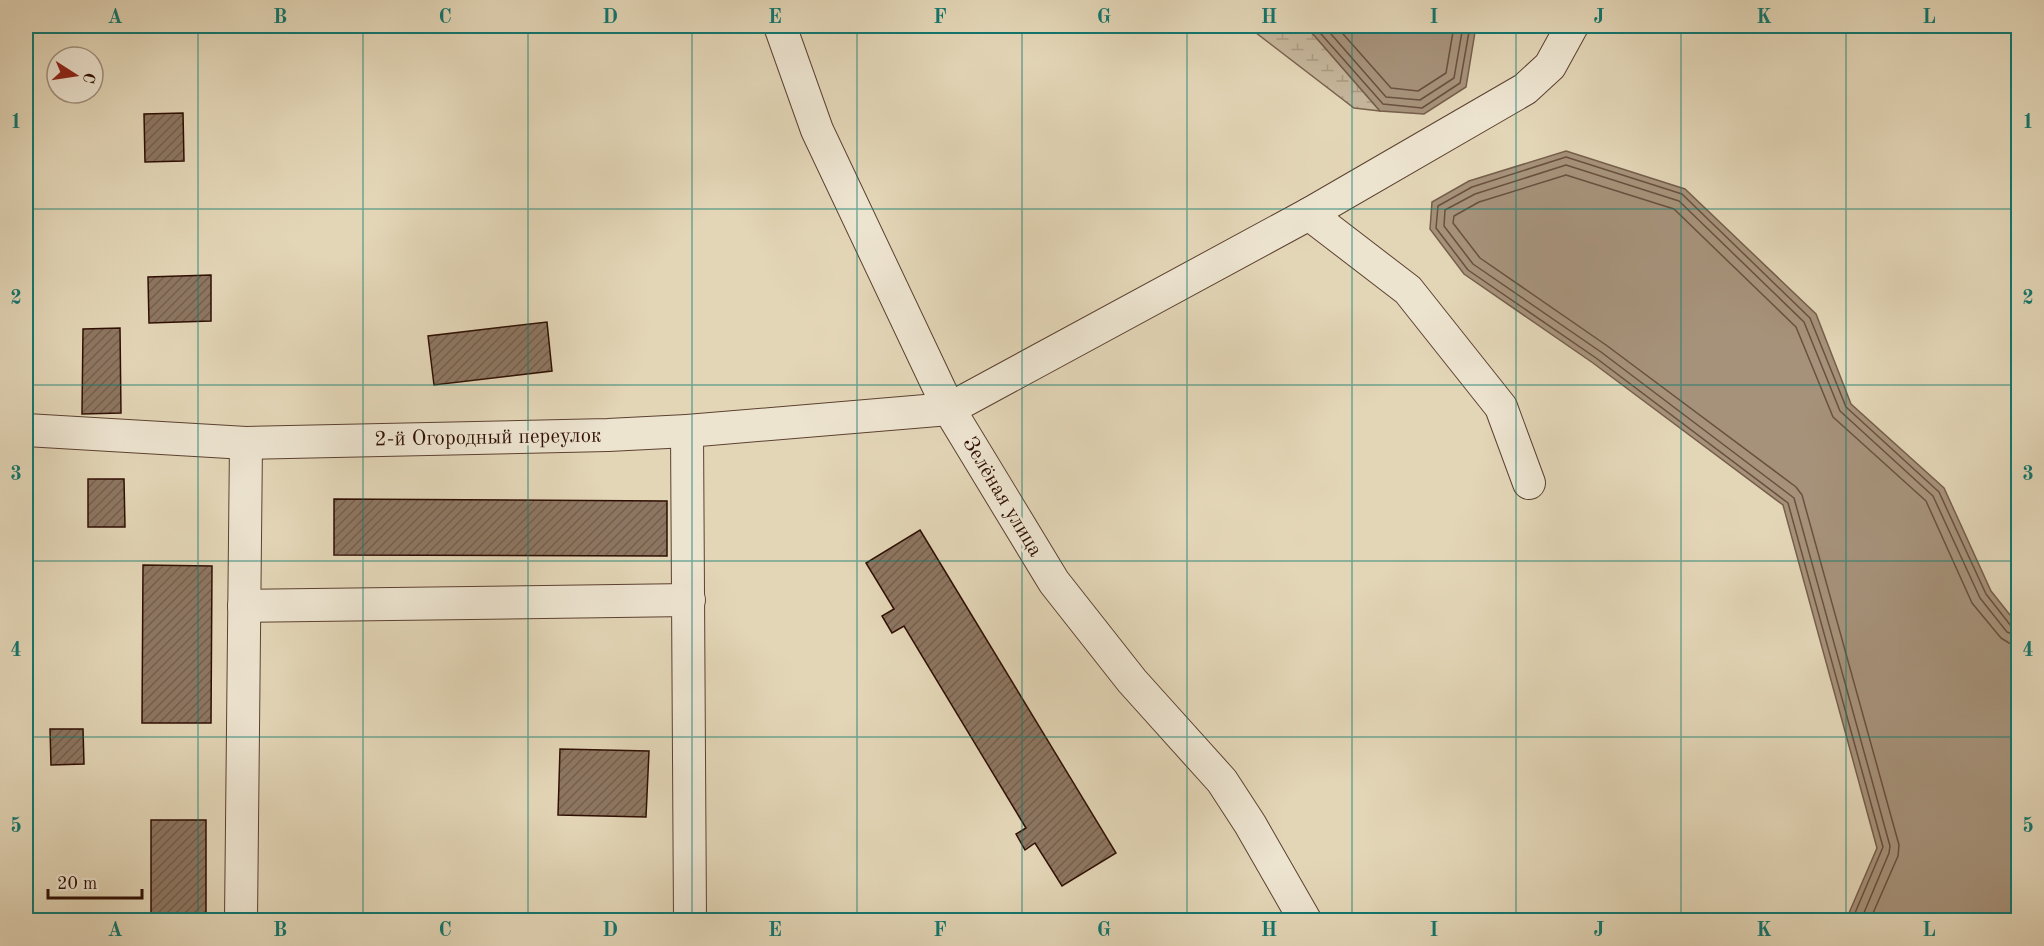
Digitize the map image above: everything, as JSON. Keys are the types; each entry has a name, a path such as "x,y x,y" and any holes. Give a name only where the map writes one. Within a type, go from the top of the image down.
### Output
{"street":[{"name":"Зелёная улица","path":"780,26 817,130 949,409 1054,582 1132,681 1222,781 1250,824 1305,921"},
{"path":"949,409 1309,214 1525,89 1550,66 1572,26"},
{"path":"1309,214 1408,290 1501,407 1529,483"},
{"name":"2-й Огородный переулок","path":"26,430 246,443 608,435 687,431 949,409"},
{"path":"687,431 690,921"},
{"path":"241,921 246,443"},
{"path":"244,606 689,600"}],"green space":[{"path":"1247,26 1306,26 1380,111 1354,108"}],"water":[{"path":"1306,26 1476,26 1466,87 1424,114 1380,111"},
{"path":"1566,151 1685,189 1816,314 1851,404 1944,488 1991,591 2018,625 2018,920 1846,920 1877,848 1783,505 1593,363 1464,274 1430,229 1432,202 1469,181"}],"building":[{"path":"183,113 184,161 145,162 144,114"},
{"path":"211,275 211,321 149,323 148,277"},
{"path":"547,322 552,371 434,385 428,336"},
{"path":"120,328 121,413 82,414 83,329"},
{"path":"88,479 124,479 125,527 88,527"},
{"path":"334,499 667,501 667,556 334,555"},
{"path":"920,530 1116,853 1062,886 1035,843 1025,850 1016,834 1026,828 904,626 892,633 882,616 894,609 866,563"},
{"path":"143,565 212,566 211,723 142,723"},
{"path":"50,729 83,729 84,764 51,765"},
{"path":"560,749 649,751 646,817 558,815"},
{"path":"151,820 206,820 206,920 151,920"}]}
